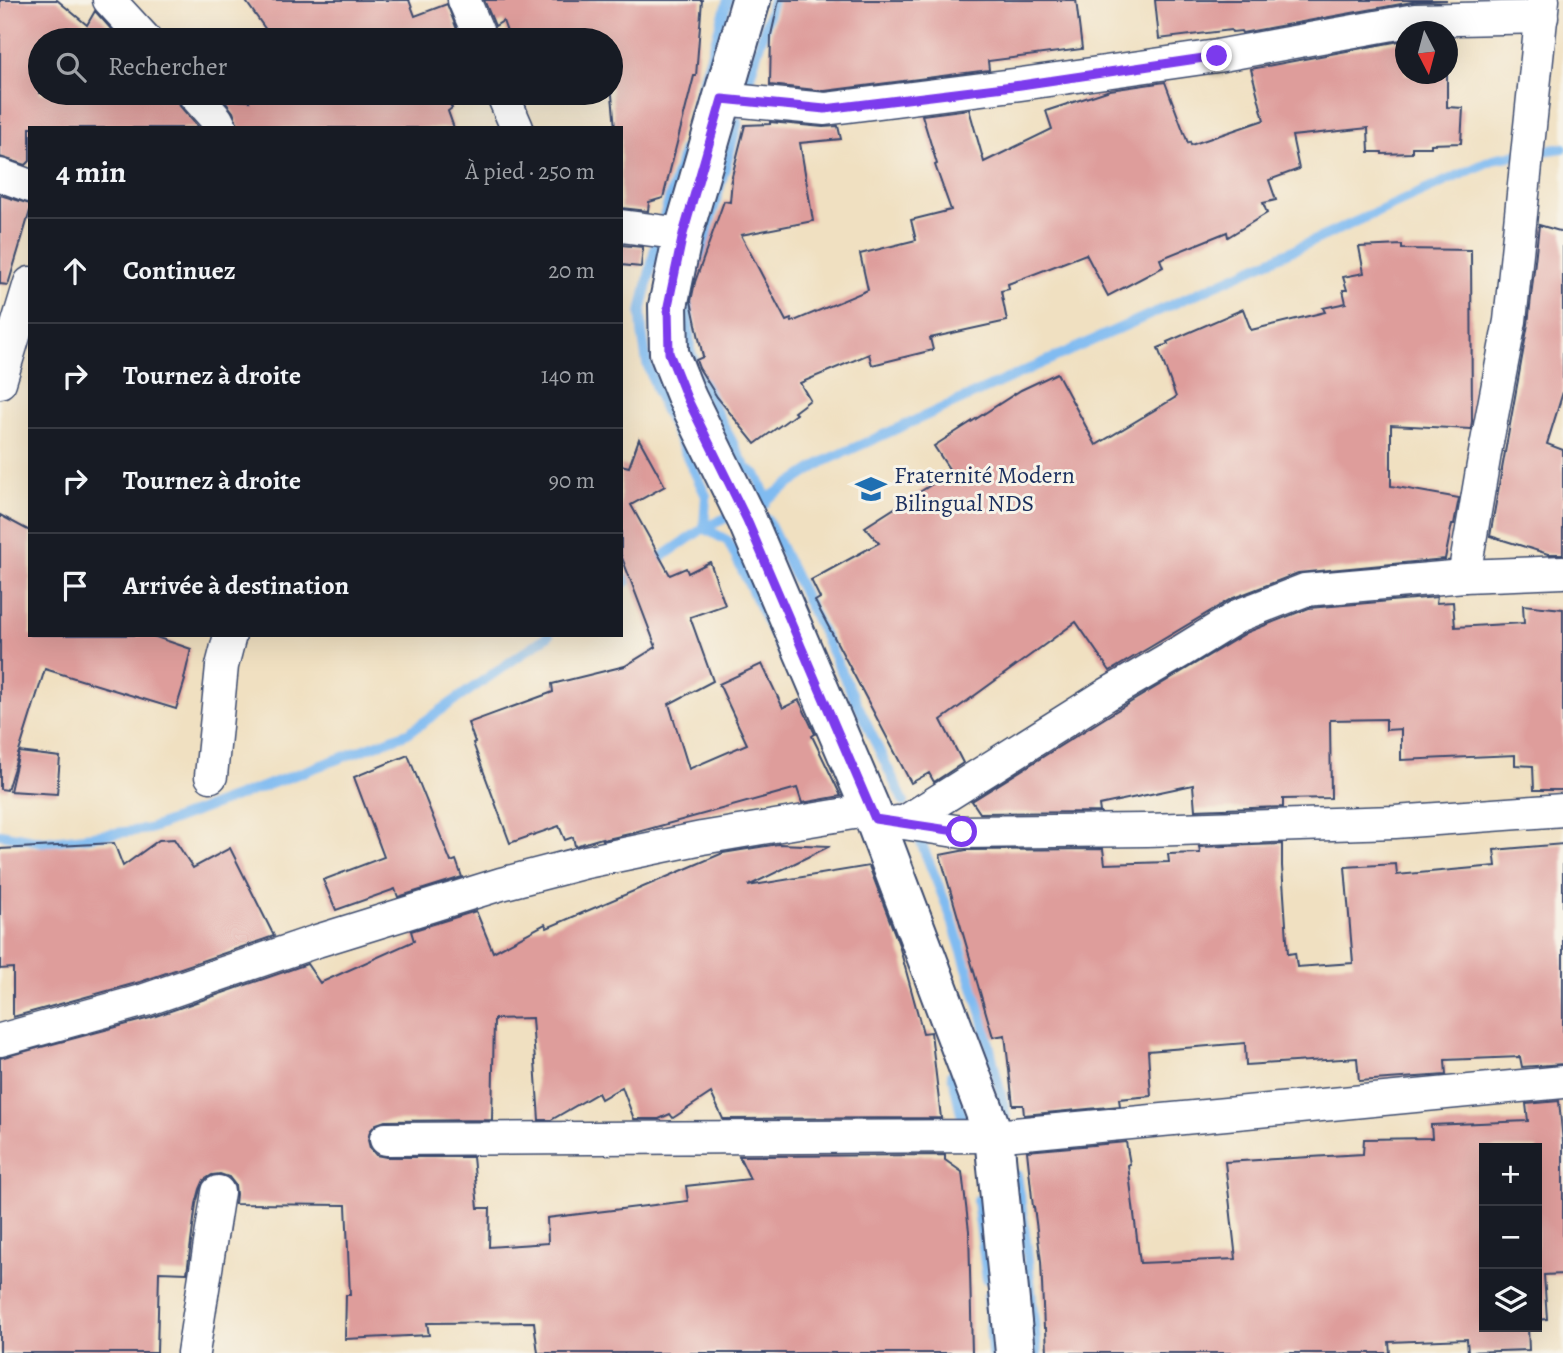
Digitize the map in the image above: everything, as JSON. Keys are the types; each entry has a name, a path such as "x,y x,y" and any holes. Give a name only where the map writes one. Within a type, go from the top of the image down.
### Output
{"street":[{"path":"109,0 135,28"},
{"path":"464,0 476,28"},
{"path":"751,0 683,234 668,306 669,353 687,398 747,520 883,817 994,1136 1015,1353"},
{"path":"722,99 825,109 1021,85 1217,56 1415,20 1543,9 1510,321 1464,576"},
{"path":"204,105 219,126"},
{"path":"507,105 516,126"},
{"path":"0,175 28,185"},
{"path":"623,226 683,234"},
{"path":"0,383 28,290"},
{"path":"883,817 1106,695 1240,615 1305,590 1464,576 1563,572"},
{"path":"211,776 222,666 229,637"},
{"path":"0,1040 145,1000 317,941 501,884 586,862 702,838 883,817 962,832 1147,830 1395,822 1563,810"},
{"path":"386,1139 994,1136 1563,1082"},
{"path":"193,1353 218,1192"}],"building":[{"path":"0,0 57,0 87,25 95,11 110,28 28,28 28,105 179,105 197,126 28,126 28,163 26,165 0,157"},
{"path":"245,0 409,0 415,16 447,4 456,28 265,28"},
{"path":"484,0 702,0 696,76 663,198 649,202 648,211 623,208 623,126 615,126 613,105 623,105 623,28 506,28 503,21 495,26"},
{"path":"779,0 1076,0 1082,49 988,61 989,70 825,91 770,85 771,35"},
{"path":"1155,0 1447,0 1412,2 1242,33 1231,30 1159,39"},
{"path":"1395,42 1395,84 1447,84 1447,107 1463,108 1461,143 1412,147 1412,153 1382,154 1369,152 1368,128 1292,136 1299,169 1269,180 1276,200 1263,203 1267,213 1228,237 1227,232 1160,259 1163,267 1108,296 1086,254 1008,284 1009,289 1001,291 1007,321 930,338 933,350 872,365 869,354 800,383 810,400 794,412 796,414 755,444 717,397 699,368 696,360 703,357 691,301 695,282 724,201 730,202 731,180 745,125 770,122 838,126 841,139 800,143 813,221 741,235 786,321 791,319 792,322 868,290 860,254 916,240 911,220 951,210 935,165 937,164 922,115 969,109 984,162 1052,129 1046,111 1110,90 1165,82 1191,145 1264,120 1251,69"},
{"path":"228,105 450,105 452,108 448,111 453,126 238,126"},
{"path":"0,195 28,203 28,218 8,285 0,284"},
{"path":"1539,225 1563,232 1563,392 1547,444 1563,450 1563,554 1548,554 1490,536 1528,324"},
{"path":"623,245 643,247 641,267 623,265"},
{"path":"1402,245 1402,249 1471,250 1471,429 1391,425 1391,486 1459,498 1445,559 1298,573 1231,599 1110,671 1076,622 941,720 963,763 934,782 929,773 911,783 815,601 820,598 811,580 879,543 865,527 951,472 934,446 1021,390 1057,373 1096,445 1176,397 1158,348 1168,344 1167,342 1243,309 1251,330 1325,312 1323,308 1346,303 1343,290 1347,290 1343,277 1364,273 1359,247"},
{"path":"639,439 665,486 631,505 670,575 686,568 688,573 710,562 725,605 690,617 713,681 669,704 689,769 747,744 719,684 762,664 783,708 799,700 815,734 812,736 841,796 802,803 797,788 638,832 575,846 573,837 565,840 559,826 510,843 468,723 553,692 552,684 625,666 656,647 623,560 623,466 629,467"},
{"path":"0,515 28,530 28,637 156,637 191,649 176,709 45,669 7,790 0,789"},
{"path":"1437,597 1436,603 1453,602 1455,627 1524,623 1523,605 1563,609 1563,790 1534,790 1533,766 1515,765 1515,755 1401,760 1401,729 1386,730 1386,719 1330,720 1331,798 1283,799 1283,807 1195,810 1193,785 1099,805 1100,812 980,813 972,801 1248,632 1309,608"},
{"path":"19,752 60,757 57,794 10,791"},
{"path":"408,755 451,862 456,860 462,877 398,897 395,889 336,910 323,880 384,857 354,777"},
{"path":"174,839 193,868 230,848 274,936 140,982 13,1017 13,968 0,969 0,849 114,843 123,866 159,840"},
{"path":"778,844 830,846 748,886 869,866 899,945 923,1033 931,1032 941,1118 723,1119 711,1093 673,1118 670,1114 659,1119 634,1119 622,1087 601,1099 598,1093 551,1120 539,1120 532,1018 494,1019 492,1120 385,1121 376,1124 370,1131 370,1148 376,1155 386,1157 473,1157 478,1208 490,1208 489,1247 548,1243 547,1218 688,1201 686,1186 750,1179 739,1156 945,1155 945,1160 962,1172 969,1231 972,1353 538,1353 534,1322 427,1323 429,1335 345,1339 346,1295 350,1295 346,1205 235,1204 235,1185 229,1177 220,1174 204,1180 200,1189 187,1273 159,1272 157,1353 0,1353 0,1058 150,1018 307,964 320,983 414,941 411,931 476,911 493,952 545,924 547,928 723,853"},
{"path":"1282,844 1288,954 1295,953 1297,967 1353,963 1345,867 1396,864 1397,875 1496,866 1494,850 1563,844 1563,1064 1522,1067 1520,1057 1445,1060 1446,1075 1359,1081 1357,1058 1246,1065 1245,1043 1148,1051 1151,1096 1119,1099 1120,1106 1024,1115 1023,1105 1013,1105 1005,1035 993,1037 940,855 966,850 1103,849 1105,864 1169,862 1168,854 1200,853 1199,847"},
{"path":"1559,1101 1563,1142 1563,1274 1544,1275 1547,1319 1542,1320 1542,1143 1479,1143 1479,1332 1528,1332 1529,1350 1468,1352 1467,1339 1389,1342 1390,1353 1047,1353 1041,1261 1027,1151 1126,1142 1140,1263 1236,1259 1225,1162 1363,1154 1364,1139 1432,1138 1431,1125 1528,1121 1526,1104"}],"waterway":[{"path":"694,111 728,0"},
{"path":"744,96 773,0"},
{"path":"738,122 691,290 688,310 690,350 713,405 746,468 756,474 767,499 765,504"},
{"path":"623,584 704,528 767,499 823,462 1497,158 1563,148"},
{"path":"684,149 655,248 641,313 647,363 662,404 706,496 704,528 728,541 793,675"},
{"path":"767,519 868,726"},
{"path":"0,834 44,842 149,829 408,733 546,637"},
{"path":"868,727 904,802"},
{"path":"918,835 950,914 982,1015 1006,1116"},
{"path":"952,1074 963,1121 954,1130"},
{"path":"1017,1175 1037,1353"},
{"path":"977,1200 987,1279"},
{"path":"988,1295 992,1353"}],"place":[{"name":"Fraternité Modern Bilingual NDS","path":"871,489"}],"route":[{"path":"962,832 875,819 747,520 687,398 669,353 668,306 683,234 722,99 825,109 1021,85 1217,56"}]}
